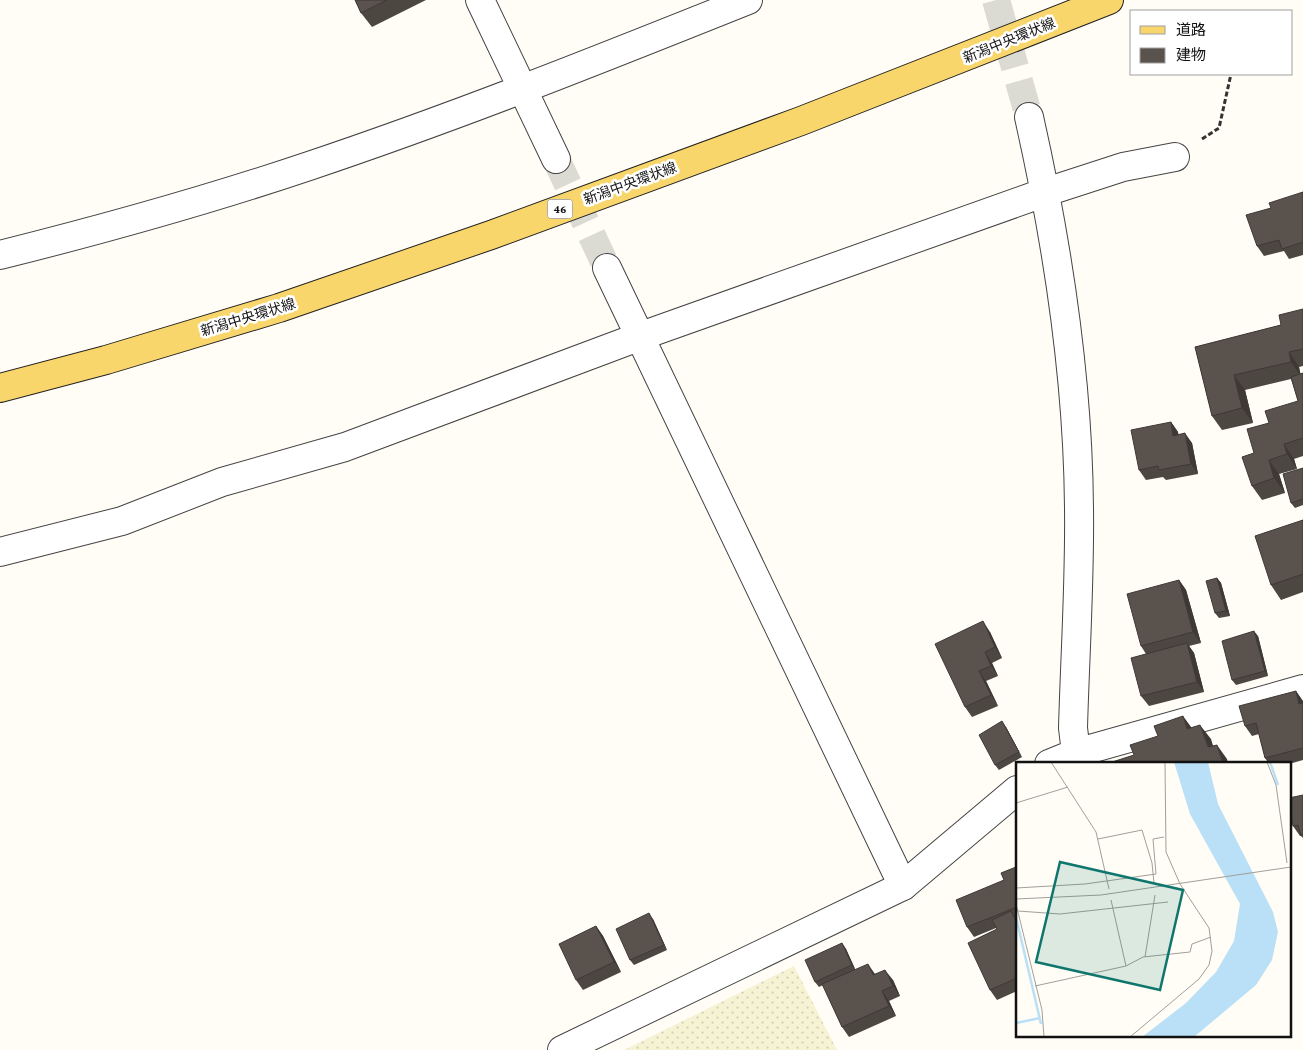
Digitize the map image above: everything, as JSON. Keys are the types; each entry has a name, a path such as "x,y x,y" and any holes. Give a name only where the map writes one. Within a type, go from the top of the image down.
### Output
{"main road":[{"name":"新潟中央環状線","path":"0,388 106,360 279,308 491,235 810,117 1109,0"}],"street":[{"path":"480,0 556,159"},
{"path":"0,255 83,234 308,166 522,90 748,0"},
{"path":"1029,117 1046,192 1070,347 1079,498 1073,728 1076,753"},
{"path":"0,552 122,521 222,482 345,447 640,336 1046,192 1124,168 1175,158"},
{"path":"607,268 903,886"},
{"path":"1055,762 1076,753 1303,689"},
{"path":"562,1050 903,886 1016,791"}],"path":[{"path":"1219,128 1231,75"}],"shaded area":[{"path":"794,966 837,1050 624,1050"}],"building":[{"path":"355,0 387,0 361,13"},
{"path":"1303,192 1303,242 1282,249 1279,240 1257,246 1246,215 1271,208 1269,203"},
{"path":"1303,309 1303,349 1289,352 1291,362 1234,375 1242,408 1212,416 1195,347 1281,325 1279,315"},
{"path":"1303,373 1303,438 1284,444 1287,454 1269,460 1274,478 1252,486 1242,457 1254,453 1247,429 1269,423 1265,411 1298,401 1291,377"},
{"path":"1171,422 1173,436 1185,433 1191,464 1159,470 1158,466 1139,470 1131,430"},
{"path":"1303,468 1303,499 1291,503 1283,474"},
{"path":"1303,520 1303,574 1271,585 1255,536"},
{"path":"1217,578 1226,611 1215,613 1206,581"},
{"path":"1179,580 1193,632 1141,646 1127,594"},
{"path":"983,621 995,647 985,652 991,666 979,671 991,695 965,707 935,644"},
{"path":"1254,631 1265,671 1232,680 1222,641"},
{"path":"1187,643 1197,682 1141,696 1131,658"},
{"path":"1296,691 1299,704 1303,703 1303,748 1265,758 1256,723 1245,726 1239,706"},
{"path":"1183,716 1187,729 1200,725 1208,747 1217,745 1222,762 1112,762 1134,755 1130,745 1158,736 1154,726"},
{"path":"1002,721 1019,752 995,765 979,735"},
{"path":"1303,795 1303,834 1301,835 1298,825 1293,826 1290,813 1290,798"},
{"path":"1016,867 1016,907 967,927 956,900 1004,880 1001,873"},
{"path":"1011,911 1016,921 1016,978 990,990 968,943 997,929 992,920"},
{"path":"649,913 664,945 630,960 616,929"},
{"path":"596,926 614,962 576,980 559,944"},
{"path":"842,943 852,965 815,982 805,960"},
{"path":"868,964 873,975 885,970 893,986 882,991 889,1006 842,1027 822,984"}],"tunnel":[{"path":"996,0 1029,117"},
{"path":"556,159 607,268"}]}
